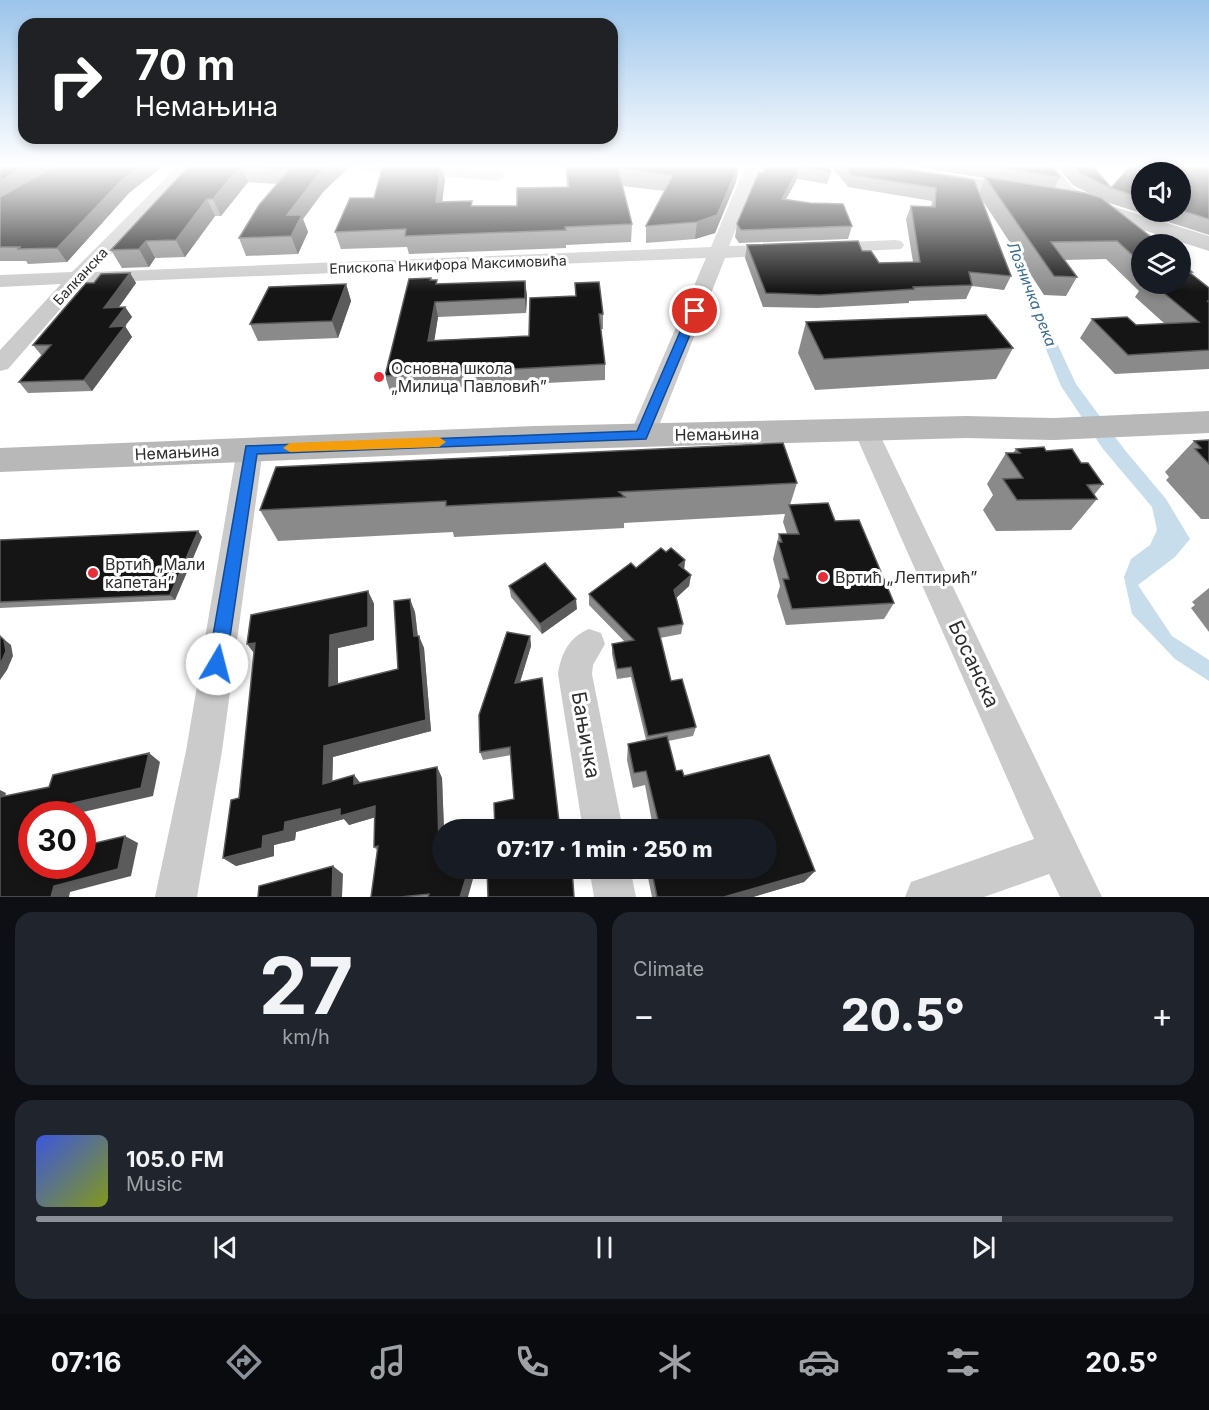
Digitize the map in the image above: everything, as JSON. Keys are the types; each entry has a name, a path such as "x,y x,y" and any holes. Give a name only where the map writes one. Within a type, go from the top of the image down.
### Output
{"street":[{"name":"Балканска","path":"0,364 76,278 144,207"},
{"path":"642,436 737,207"},
{"path":"1085,207 1106,217 1131,234"},
{"path":"1099,207 1209,244"},
{"name":"Епископа Никифора Максимовића","path":"0,281 895,245"},
{"path":"1191,250 1209,251"},
{"name":"Немањина","path":"966,427 1092,410 1209,404"},
{"name":"Немањина","path":"0,460 642,436 966,427 1054,429 1209,422"},
{"name":"Босанска","path":"867,431 1081,897"},
{"path":"176,897 204,751 250,449"},
{"name":"Бањичка","path":"589,644 577,660 575,674 601,819"},
{"path":"926,897 1059,849"},
{"path":"611,879 615,897"}],"water":[{"path":"1041,337 1055,339 1076,384 1124,449 1166,499 1190,539 1175,557 1138,585 1172,636 1209,660 1209,681 1175,659 1132,614 1124,577 1131,559 1150,545 1157,530 1152,507 1103,449 1061,386"}],"building":[{"path":"0,207 96,207 57,248 0,247"},
{"path":"151,207 201,207 176,240 146,241 139,249 111,250"},
{"path":"258,207 293,207 287,215 302,215 291,236 239,238"},
{"path":"346,207 628,207 632,224 565,227 566,230 405,236 406,229 335,232"},
{"path":"656,207 721,207 717,215 697,222 646,226"},
{"path":"744,207 844,207 852,226 741,230 737,224"},
{"path":"911,207 984,207 1011,276 969,272 972,285 913,287 914,289 820,295 766,293 747,245 858,241 862,251 871,251 879,263 920,262"},
{"path":"1006,207 1112,207 1147,234 1131,234 1131,254 1117,241 1051,242 1077,277 1054,276"},
{"path":"1191,207 1209,207 1209,219 1191,213"},
{"path":"130,273 104,308 125,307 110,327 125,326 84,380 19,382 51,345 33,345 86,283 94,283 101,274"},
{"path":"1191,274 1209,288 1209,301 1207,301 1209,302 1209,350 1128,355 1092,319 1127,317 1136,325 1199,322 1165,294 1191,294"},
{"path":"431,278 430,280 437,280 436,284 525,281 525,298 435,302 428,341 529,336 530,298 576,296 575,283 599,282 603,314 599,314 605,364 385,376 409,279"},
{"path":"346,284 332,321 250,324 269,287"},
{"path":"986,315 1013,348 824,359 806,322"},
{"path":"1209,440 1209,464 1195,449 1201,448 1194,441"},
{"path":"783,443 797,483 619,492 625,497 446,506 446,501 260,510 276,467"},
{"path":"1044,447 1046,451 1072,449 1081,463 1088,463 1103,484 1087,485 1097,499 1017,500 1003,479 1023,478 1006,453 1020,453 1016,449"},
{"name":"Вртић „Лептирић”","path":"828,503 835,521 859,520 894,603 792,609 783,579 789,579 778,542 782,542 779,534 799,534 789,505"},
{"name":"Вртић „Мали капетан”","path":"198,531 170,595 0,602 0,540"},
{"path":"661,548 666,552 671,548 685,560 679,565 691,575 674,590 683,624 658,628 671,681 682,679 696,727 648,736 631,667 617,669 612,644 634,640 589,594 631,563 636,568"},
{"path":"545,563 576,599 540,624 509,586"},
{"path":"368,591 368,627 330,635 329,686 398,669 394,601 410,599 414,636 419,636 426,720 324,746 323,784 354,775 354,784 437,767 438,819 432,819 432,879 466,879 460,897 428,897 429,894 371,897 378,846 374,847 375,806 340,816 340,809 285,822 284,831 263,836 262,848 223,858 231,800 239,798 255,643 247,644 251,615"},
{"path":"507,632 530,636 515,683 542,678 559,819 495,819 494,803 514,799 510,747 480,752 479,715"},
{"path":"0,636 4,640 6,651 0,665"},
{"path":"667,736 676,771 682,770 684,776 769,755 815,871 724,897 657,897 653,879 777,879 777,819 658,819 646,771 634,773 628,744"},
{"path":"149,753 141,788 82,801 18,801 18,879 80,879 54,886 51,897 0,897 0,797 49,787 53,775"},
{"path":"125,836 118,869 96,875 96,843"},
{"path":"333,866 332,897 258,897 259,886"},
{"path":"487,879 573,879 574,897 488,897"}],"waterway":[{"name":"Лозничка река","path":"1015,247 1029,285"},
{"name":"Лозничка река","path":"1029,284 1052,346"}],"slow traffic":[{"path":"290,448 439,442"}],"place":[{"name":"Основна школа „Милица Павловић”","path":"379,377"},
{"name":"Вртић „Мали капетан”","path":"93,573"},
{"name":"Вртић „Лептирић”","path":"823,577"}],"route":[{"path":"217,664 250,449 642,436 695,311"}]}
